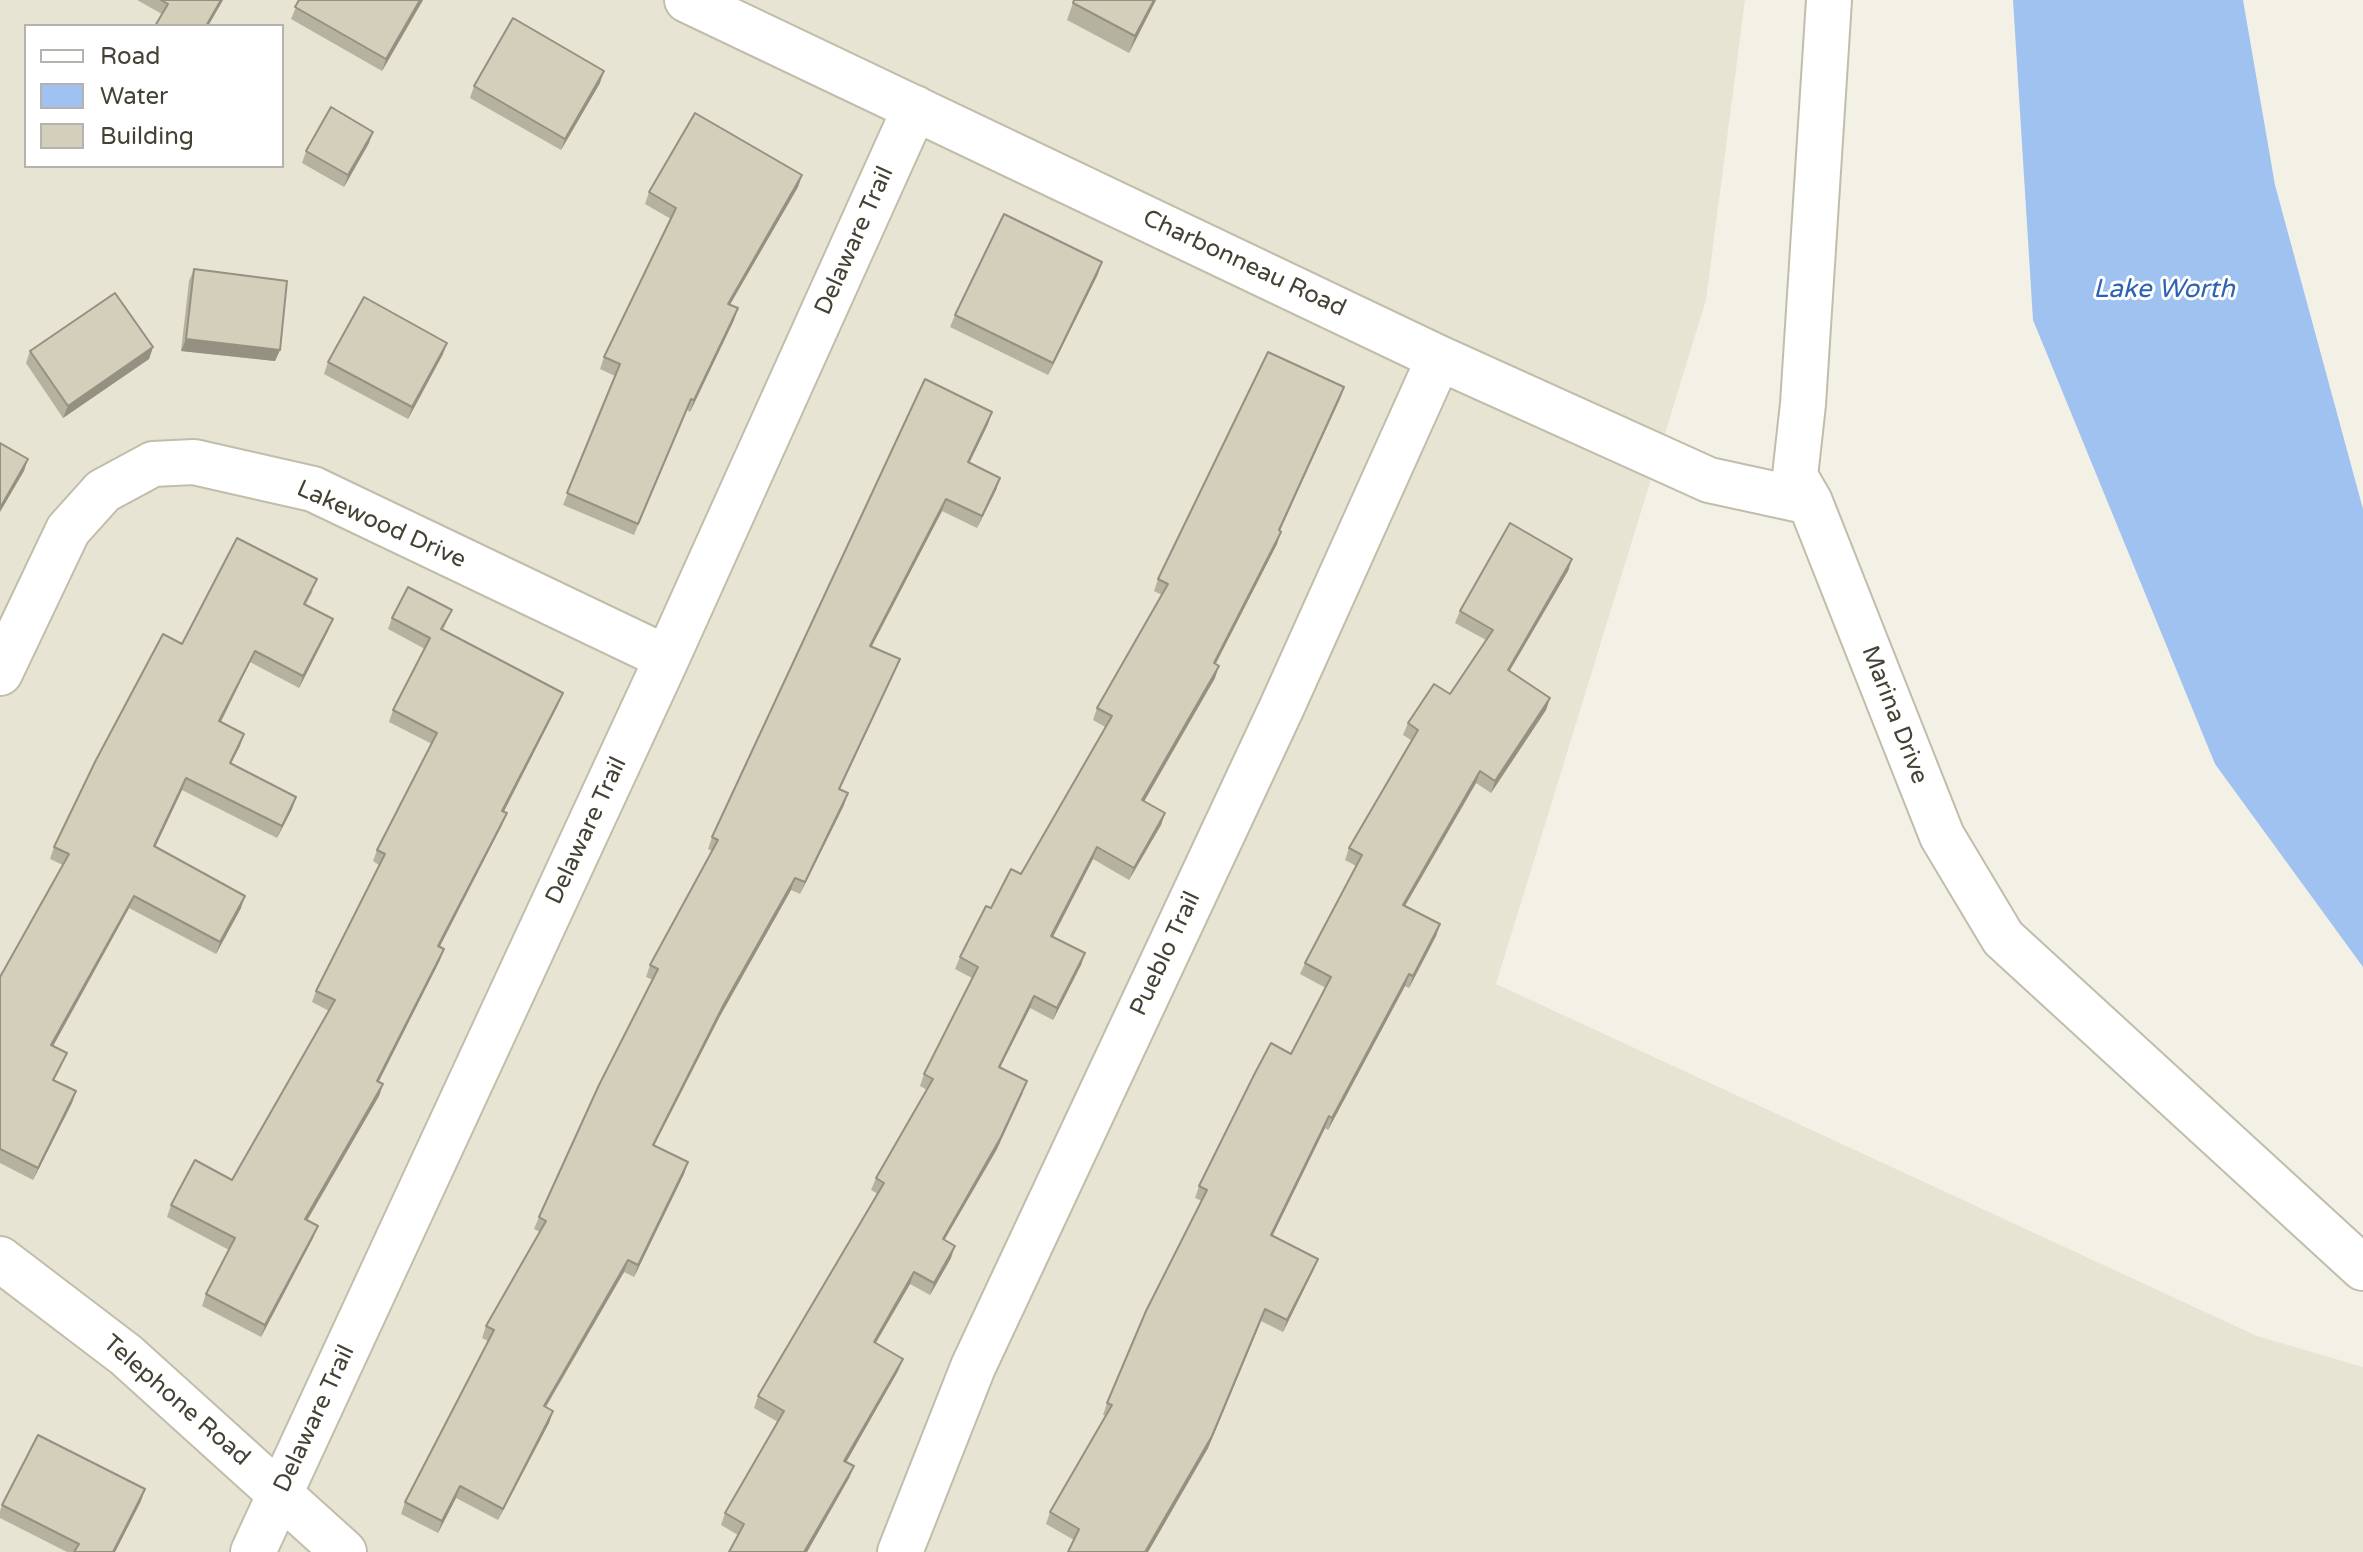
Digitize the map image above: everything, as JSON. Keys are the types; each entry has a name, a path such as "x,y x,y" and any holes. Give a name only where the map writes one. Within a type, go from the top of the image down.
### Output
{"street":[{"name":"Charbonneau Road","path":"687,0 1439,358 1709,480 1810,502"},
{"name":"Marina Drive","path":"1829,0 1804,388 1795,476 1810,502 1942,836 2003,938 2363,1268"},
{"name":"Delaware Trail","path":"253,1552 667,658 915,108"},
{"name":"Pueblo Trail","path":"900,1552 973,1367 1275,723 1439,358"},
{"name":"Lakewood Drive","path":"0,673 68,530 103,491 153,464 194,462 313,489 667,658"},
{"name":"Telephone Road","path":"0,1259 126,1355 344,1552"}],"shaded area":[{"path":"0,0 1745,0 1706,300 1496,984 2257,1336 2363,1367 2363,1552 0,1552"}],"water":[{"name":"Lake Worth","path":"2013,0 2243,0 2275,185 2363,509 2363,967 2215,764 2033,320"}],"building":[{"path":"161,0 221,0 207,24 156,24 168,4"},
{"path":"299,0 420,0 386,59 295,7"},
{"path":"1074,0 1154,0 1135,36 1073,3"},
{"path":"513,18 604,71 565,139 474,86"},
{"path":"331,107 373,132 348,175 306,151"},
{"path":"695,113 802,175 728,304 738,308 694,400 691,399 638,524 567,493 620,364 604,357 676,208 649,192"},
{"path":"1004,214 1102,262 1053,363 955,315"},
{"path":"194,269 287,281 280,350 186,339"},
{"path":"115,293 153,347 68,406 30,351"},
{"path":"364,297 447,343 412,407 328,362"},
{"path":"1268,352 1344,387 1279,530 1281,532 1214,663 1219,666 1142,800 1165,813 1134,868 1097,847 1051,936 1085,953 1057,1008 1034,996 999,1067 1027,1081 1001,1137 943,1239 955,1246 934,1283 914,1272 874,1342 903,1359 844,1461 854,1466 804,1552 729,1552 744,1524 725,1513 784,1411 758,1396 884,1183 876,1178 933,1079 924,1074 978,967 960,957 986,906 991,908 1011,869 1021,874 1112,716 1097,708 1168,584 1158,579"},
{"path":"925,379 992,412 968,462 1000,478 982,516 946,499 870,646 900,659 839,789 848,793 805,882 795,878 724,1004 653,1145 688,1162 638,1265 628,1260 544,1406 553,1411 503,1509 460,1486 442,1521 405,1502 494,1330 486,1326 546,1221 539,1217 599,1085 658,969 650,965 718,840 712,837"},
{"path":"0,443 28,459 0,508"},
{"path":"1510,523 1572,559 1508,670 1550,698 1495,781 1480,771 1403,905 1440,924 1413,976 1409,974 1332,1118 1329,1116 1271,1235 1318,1259 1287,1320 1265,1309 1212,1436 1145,1552 1068,1552 1079,1529 1050,1512 1112,1405 1107,1403 1146,1311 1207,1190 1199,1186 1255,1073 1271,1043 1291,1054 1331,977 1305,963 1362,855 1349,848 1418,730 1408,723 1434,684 1450,694 1493,630 1460,611"},
{"path":"237,538 317,579 304,604 333,619 303,676 255,651 219,721 244,734 230,763 296,797 282,826 186,778 154,846 245,896 220,942 134,896 51,1045 67,1053 53,1080 76,1091 38,1168 0,1149 0,977 69,854 54,847 163,634 182,644"},
{"path":"408,587 452,610 441,629 563,693 502,811 507,813 438,946 444,949 377,1081 383,1084 305,1219 318,1226 265,1325 206,1294 235,1238 171,1205 195,1160 232,1180 335,1000 316,991 385,854 377,850 437,733 393,710 430,638 392,618"},
{"path":"38,1435 145,1489 113,1552 74,1552 79,1544 2,1505"}]}
